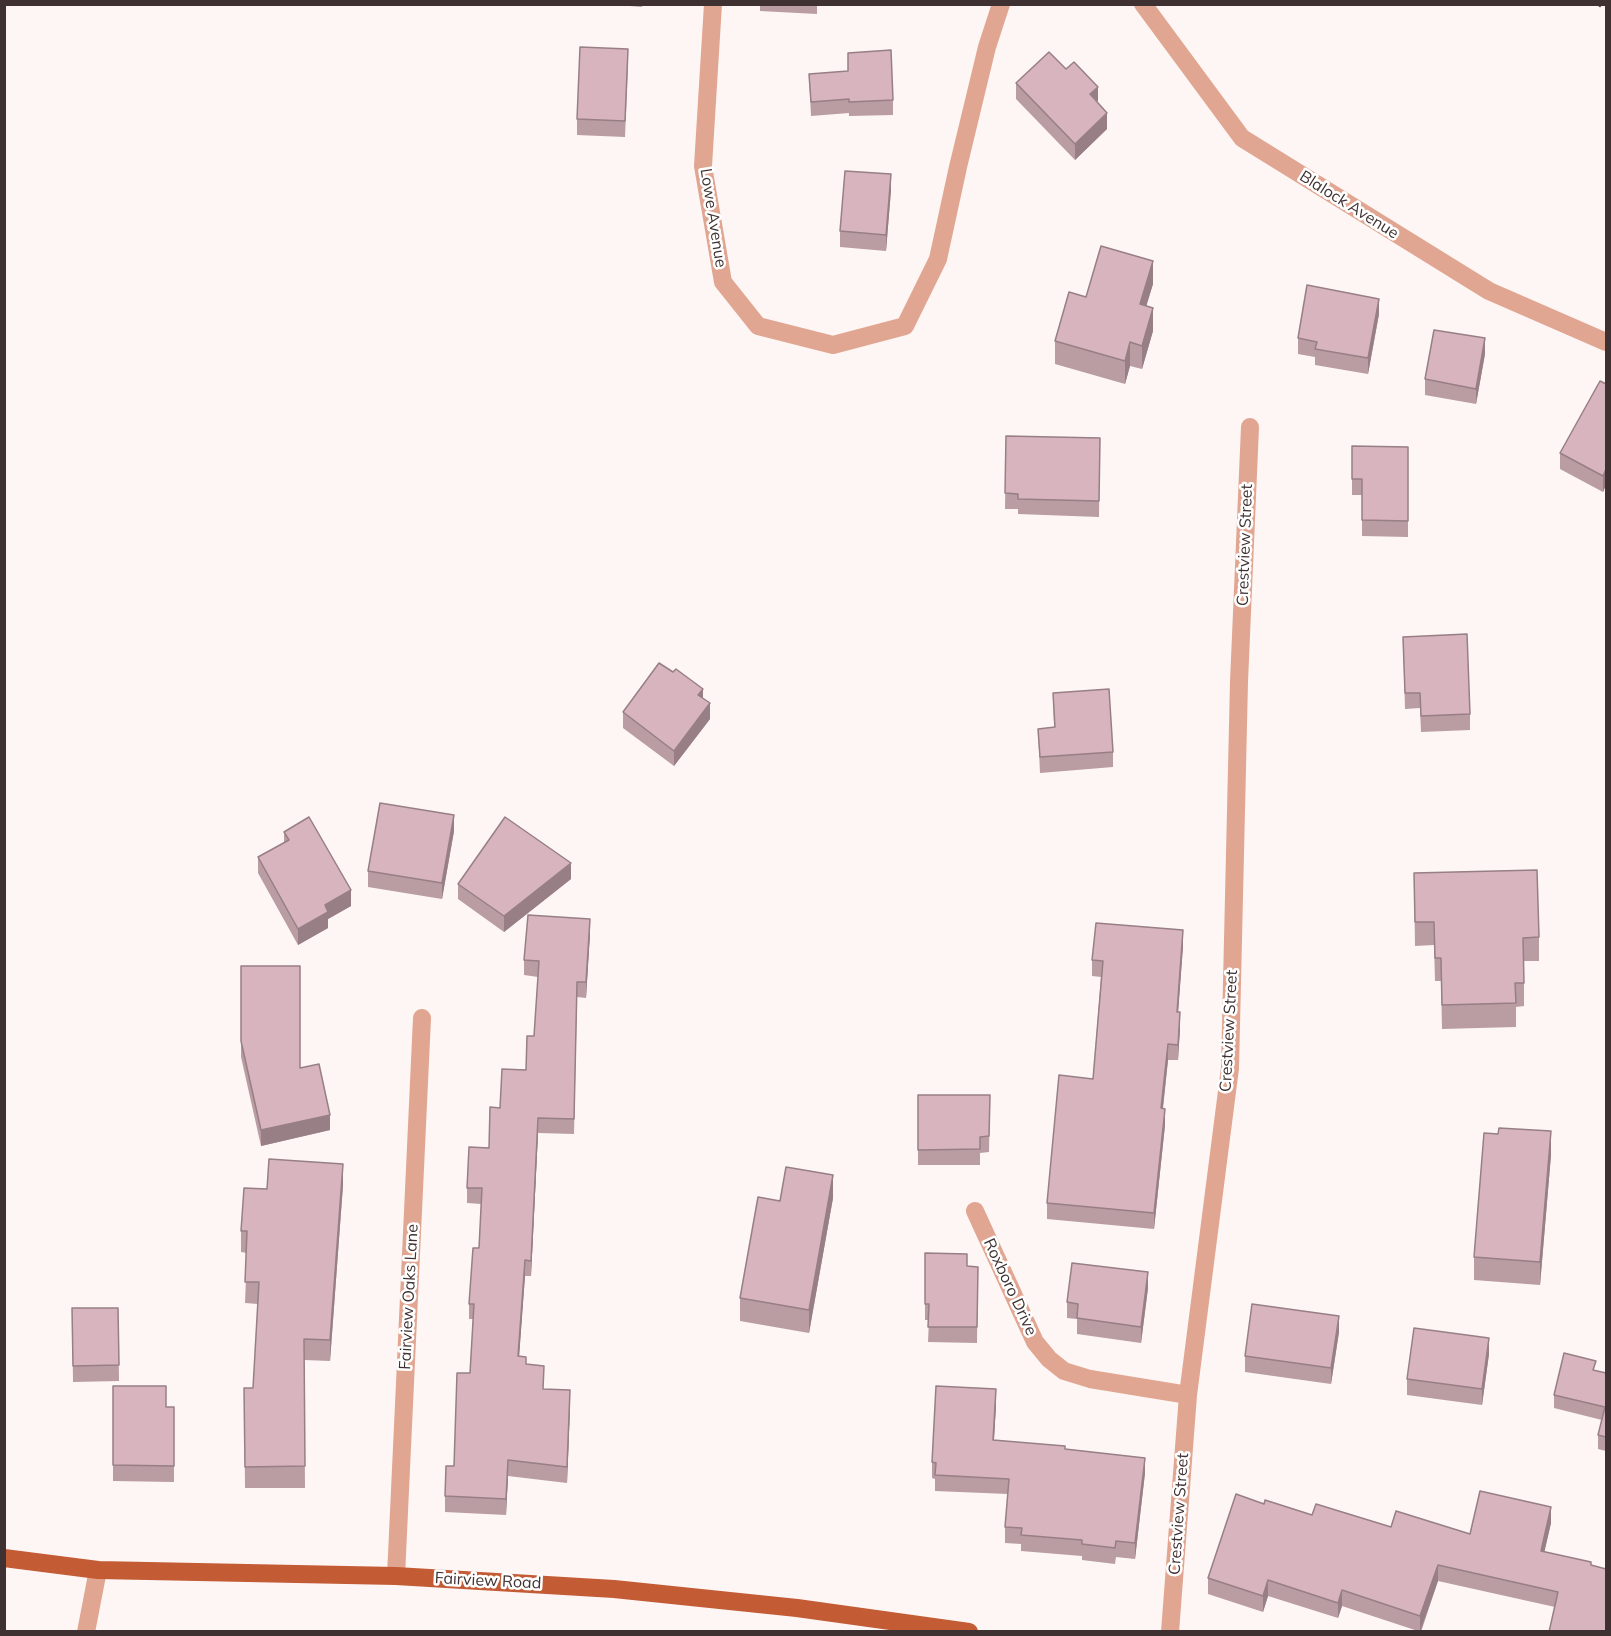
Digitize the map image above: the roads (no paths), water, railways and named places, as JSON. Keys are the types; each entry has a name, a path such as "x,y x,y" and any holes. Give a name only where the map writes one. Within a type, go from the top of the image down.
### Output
{"main road":[{"name":"Fairview Road","path":"4,1558 98,1570 396,1576 614,1589 797,1608 969,1632"}],"street":[{"name":"Lowe Avenue","path":"713,4 703,166 723,282 758,326 833,345 905,326 938,259 982,69 1001,4"},
{"name":"Blalock Avenue","path":"1143,4 1242,138 1489,291 1606,342"},
{"name":"Crestview Street","path":"1170,1632 1188,1395 1230,1068 1239,682 1250,427"},
{"name":"Fairview Oaks Lane","path":"396,1576 422,1018"},
{"name":"Roxboro Drive","path":"975,1211 1035,1342 1049,1359 1064,1371 1090,1379 1188,1395"},
{"path":"86,1632 98,1570"}],"railway":[{"path":"1599,4 1606,9"}]}
